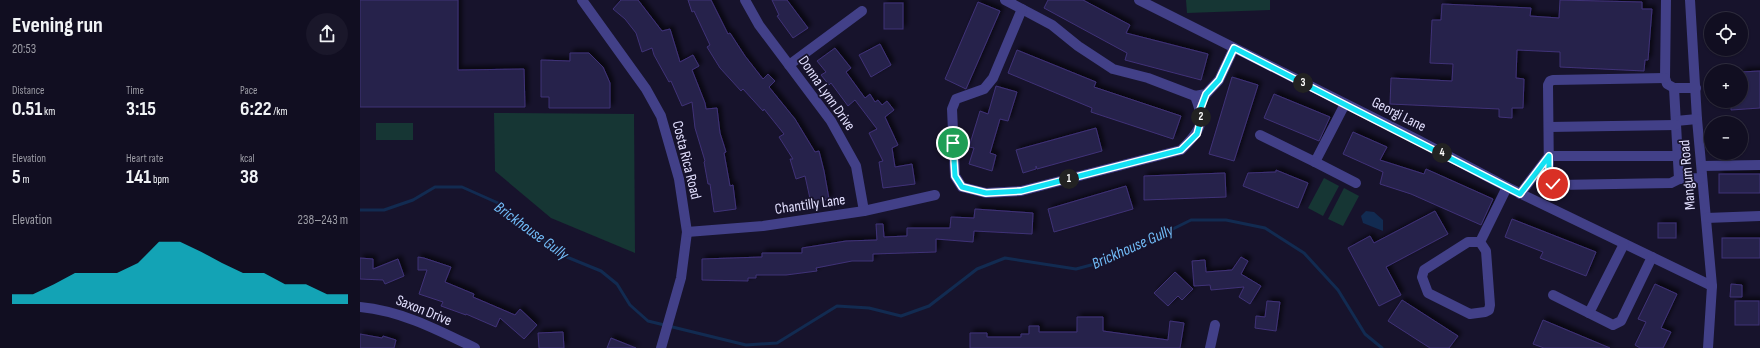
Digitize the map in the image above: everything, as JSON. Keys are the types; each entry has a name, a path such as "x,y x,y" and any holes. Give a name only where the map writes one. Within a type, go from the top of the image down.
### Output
{"street":[{"name":"Costa Rica Road","path":"582,0 646,89 661,116 679,179 687,232 681,278 661,348"},
{"name":"Donna Lynn Drive","path":"746,0 759,26 790,64 832,121 856,166 864,211"},
{"path":"1005,0 1052,25 1078,46 1113,69 1148,78 1194,96 1206,94"},
{"name":"Georgi Lane","path":"1139,0 1507,188 1712,286"},
{"path":"1666,0 1665,78 1667,84 1674,88 1696,88"},
{"name":"Mangum Road","path":"1690,0 1702,178 1712,286 1708,348"},
{"path":"1022,9 993,78 984,89 956,99 952,108 955,176 962,187 986,193 1021,191 1181,150 1197,134 1201,119 1200,110 1194,96"},
{"path":"790,64 862,11"},
{"path":"1200,110 1206,94 1219,80 1234,48"},
{"path":"1665,78 1550,81 1548,85 1549,179 1553,184 1558,185 1671,184 1679,179 1702,178"},
{"path":"1674,88 1679,179"},
{"path":"1315,162 1344,104"},
{"path":"1549,126 1676,123 1698,119"},
{"path":"1260,135 1356,183"},
{"path":"1549,156 1678,156"},
{"path":"1520,194 1549,156"},
{"path":"1702,166 1760,165"},
{"path":"1480,242 1507,188"},
{"name":"Chantilly Lane","path":"687,232 763,226 864,211 935,195"},
{"path":"1706,218 1760,216"},
{"path":"1468,242 1480,242 1486,251 1490,305 1489,310 1486,312 1470,314 1428,293 1422,277 1424,270 1468,242"},
{"path":"1589,313 1624,244"},
{"path":"1553,295 1613,325 1621,321 1652,257"},
{"name":"Saxon Drive","path":"360,307 380,309 418,321 475,348"},
{"path":"1210,348 1215,325"}],"green space":[{"path":"1186,0 1270,0 1270,10 1187,13"},
{"path":"494,113 634,114 635,253 551,218 495,171"},
{"path":"376,123 413,123 413,140 376,140"},
{"path":"1324,178 1339,186 1323,216 1308,208"},
{"path":"1344,188 1359,196 1343,226 1328,219"}],"water":[{"path":"1366,211 1374,212 1383,220 1383,231 1363,223 1361,216"}],"building":[{"path":"360,0 458,0 458,70 524,69 525,107 360,107"},
{"path":"621,0 638,0 662,31 670,29 680,62 693,55 699,66 692,70 706,109 717,108 720,133 726,152 724,153 730,186 733,185 736,209 714,212 705,161 695,128 692,102 682,106 671,81 669,82 654,55 652,48 642,52 636,33 625,19 613,9"},
{"path":"688,0 711,0 728,34 730,33 745,56 763,79 768,74 775,81 769,87 795,119 815,152 819,151 829,199 811,203 805,176 796,179 790,159 793,159 779,137 784,134 764,109 763,111 743,89 741,91 720,68 707,47 710,45 694,11 692,12"},
{"path":"772,0 787,0 808,28 793,38 777,16 779,15"},
{"path":"1048,0 1083,0 1130,25 1126,33 1208,54 1201,80 1125,60 1127,53 1044,8"},
{"path":"1560,0 1642,2 1642,9 1652,9 1648,60 1645,60 1644,71 1560,67 1560,52 1517,50 1516,78 1524,79 1523,108 1512,108 1512,118 1499,117 1499,109 1390,104 1391,78 1452,81 1453,64 1430,63 1432,20 1441,20 1442,4 1531,8 1530,16 1559,18"},
{"path":"978,2 1000,11 966,89 945,79"},
{"path":"884,3 903,3 903,29 884,29"},
{"path":"880,44 891,65 871,77 859,55"},
{"path":"835,48 851,68 846,72 865,98 870,94 875,102 878,100 882,105 887,101 894,110 885,117 898,145 892,148 895,167 912,164 915,184 883,188 879,162 883,161 869,133 877,129 855,100 848,106 831,83 829,85 821,75 826,72 817,61"},
{"path":"1017,50 1096,82 1094,87 1181,116 1173,139 1091,112 1092,108 1008,73"},
{"path":"570,53 589,53 603,67 610,83 610,108 549,108 549,97 541,97 541,60 570,61"},
{"path":"1760,71 1760,108 1731,110 1731,108 1748,108 1748,72"},
{"path":"1232,77 1258,85 1234,161 1209,154"},
{"path":"996,86 1017,92 1008,121 1000,119 990,153 996,155 992,171 969,164 974,148 969,147 980,111 988,114"},
{"path":"1274,94 1330,117 1319,141 1264,118"},
{"path":"1096,128 1102,151 1037,169 1036,166 1036,169 1023,173 1016,150"},
{"path":"1353,132 1387,147 1380,160 1424,174 1426,169 1493,199 1481,225 1411,194 1380,184 1383,172 1343,154"},
{"path":"1276,170 1308,183 1298,208 1243,186 1248,173 1276,172"},
{"path":"1225,173 1226,197 1144,200 1144,176"},
{"path":"1719,174 1760,174 1760,193 1719,193"},
{"path":"1126,186 1133,209 1054,232 1048,209"},
{"path":"975,209 1033,213 1032,234 974,231 973,242 936,239 936,252 873,254 873,261 852,261 816,268 817,271 786,275 756,275 756,278 748,278 748,281 702,280 702,259 762,257 762,253 802,253 802,248 846,241 877,240 876,224 883,224 884,237 907,236 907,228 950,228 951,217 974,218"},
{"path":"1435,211 1448,234 1386,267 1401,295 1379,306 1348,248 1370,236 1374,243"},
{"path":"1512,219 1596,252 1586,276 1540,258 1543,252 1505,237"},
{"path":"1658,223 1676,223 1676,238 1658,238"},
{"path":"1722,238 1760,238 1760,258 1722,258"},
{"path":"418,257 451,267 445,282 474,294 473,297 515,315 520,309 537,325 524,339 500,318 496,327 466,314 441,306 443,302 419,294 427,270 418,270"},
{"path":"1241,257 1248,261 1241,274 1261,286 1250,304 1239,297 1244,287 1211,290 1210,285 1194,286 1192,261 1205,260 1206,272 1232,270"},
{"path":"360,258 373,259 373,269 398,259 404,276 385,284 383,280 360,279"},
{"path":"1175,272 1193,289 1182,300 1178,296 1168,306 1154,293"},
{"path":"1655,284 1677,294 1661,328 1671,332 1663,348 1640,348 1635,345 1646,322 1638,319"},
{"path":"1731,284 1742,285 1742,297 1730,297"},
{"path":"1402,300 1458,336 1449,348 1430,348 1388,321"},
{"path":"1267,301 1280,302 1276,331 1255,328 1256,316 1265,317"},
{"path":"1735,301 1759,301 1759,325 1735,325"},
{"path":"1077,317 1103,317 1103,331 1168,340 1170,321 1184,323 1180,348 970,348 970,333 987,333 987,337 1021,337 1021,334 1029,334 1029,326 1039,326 1039,332 1077,332"},
{"path":"1543,320 1610,348 1544,348 1533,344"},
{"path":"563,332 564,348 539,348 538,333"},
{"path":"360,334 382,338 383,336 396,340 394,348 360,348"},
{"path":"611,338 636,348 607,348"}],"waterway":[{"name":"Brickhouse Gully","path":"360,210 384,210 413,200 435,187 462,187 498,203 562,255 601,271 617,284 630,305 648,321 746,345 777,343 837,306 869,308 901,316 929,306 977,269 1005,258 1076,269 1110,260 1191,220 1226,220 1265,228 1304,253 1338,290 1365,334 1382,348"}],"route":[{"path":"953,143 955,176 962,187 986,193 1021,191 1181,150 1197,134 1201,119 1200,110 1206,94 1219,80 1234,48 1418,140 1520,194 1549,156 1549,179 1553,184"}]}
